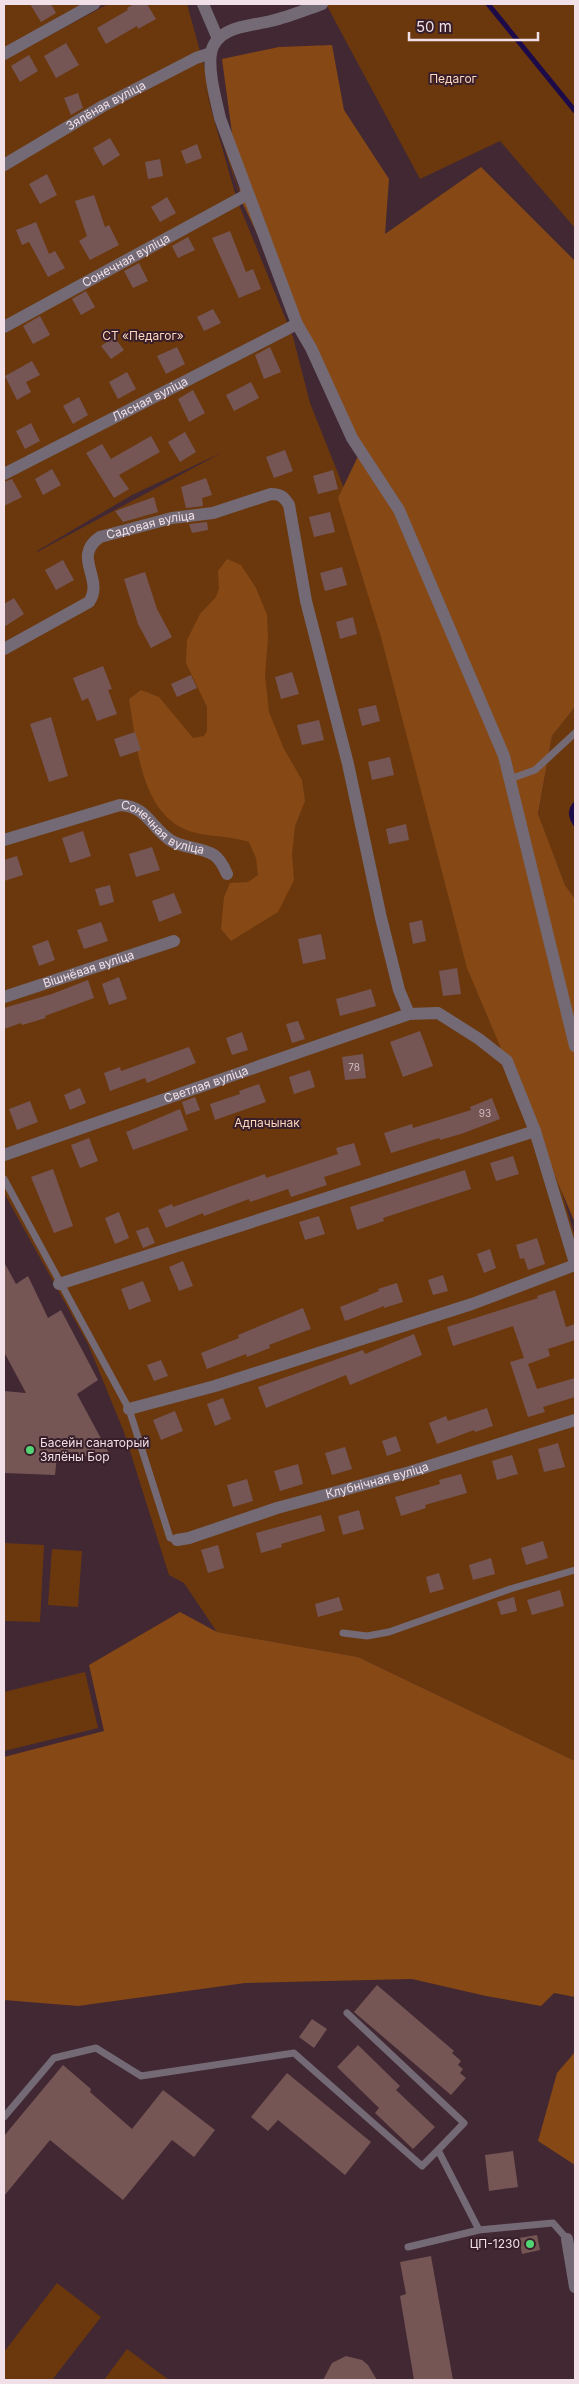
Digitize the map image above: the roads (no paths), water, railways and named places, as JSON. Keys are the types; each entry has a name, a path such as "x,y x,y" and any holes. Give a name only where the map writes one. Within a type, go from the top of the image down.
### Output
{"street":[{"path":"4,54 94,4"},
{"path":"203,4 218,39"},
{"path":"322,4 272,21 236,28 218,39 212,53 214,89 220,118 296,324 311,348 352,438 399,510 504,756 575,1046"},
{"name":"Зялёная вуліца","path":"4,165 102,106 196,58 212,53"},
{"name":"Сонечная вуліца","path":"4,326 248,194"},
{"name":"Лясная вуліца","path":"4,474 296,324"},
{"name":"Садовая вуліца","path":"4,649 89,602 95,589 87,552 91,543 100,537 172,518 213,513 255,499 279,494 285,498 289,505 306,601 348,764 399,990 409,1014"},
{"name":"Сонечная вуліца","path":"4,840 120,805 132,806 142,812 170,840 215,856 224,865 227,874"},
{"name":"Вішнёвая вуліца","path":"4,997 174,942"},
{"name":"Светлая вуліца","path":"4,1155 409,1014 438,1013 507,1061 535,1131 575,1264"},
{"path":"60,1284 535,1131"},
{"path":"129,1409 215,1386 472,1304 575,1264"},
{"name":"Клубнічная вуліца","path":"177,1540 189,1538 277,1508 410,1472 575,1420"},
{"path":"567,2239 575,2288"}],"lane":[{"path":"510,779 535,770 575,733"},
{"path":"4,1178 129,1409 170,1538 177,1540"},
{"path":"342,1634 367,1636 389,1632 510,1589 575,1570"},
{"path":"4,2117 54,2058 96,2048 141,2076 294,2053 422,2166 464,2123 347,2013"},
{"path":"438,2150 479,2230"},
{"path":"408,2247 479,2230 553,2223 567,2239"}],"waterway":[{"path":"488,4 575,111"}],"place":[{"name":"Басейн санаторый Зялёны Бор","path":"30,1450"},
{"name":"ЦП-1230","path":"530,2244"}],"park label":[{"name":"Педагог","path":"453,79"},
{"name":"СТ «Педагог»","path":"143,336"},
{"name":"Адпачынак","path":"267,1123"}]}
